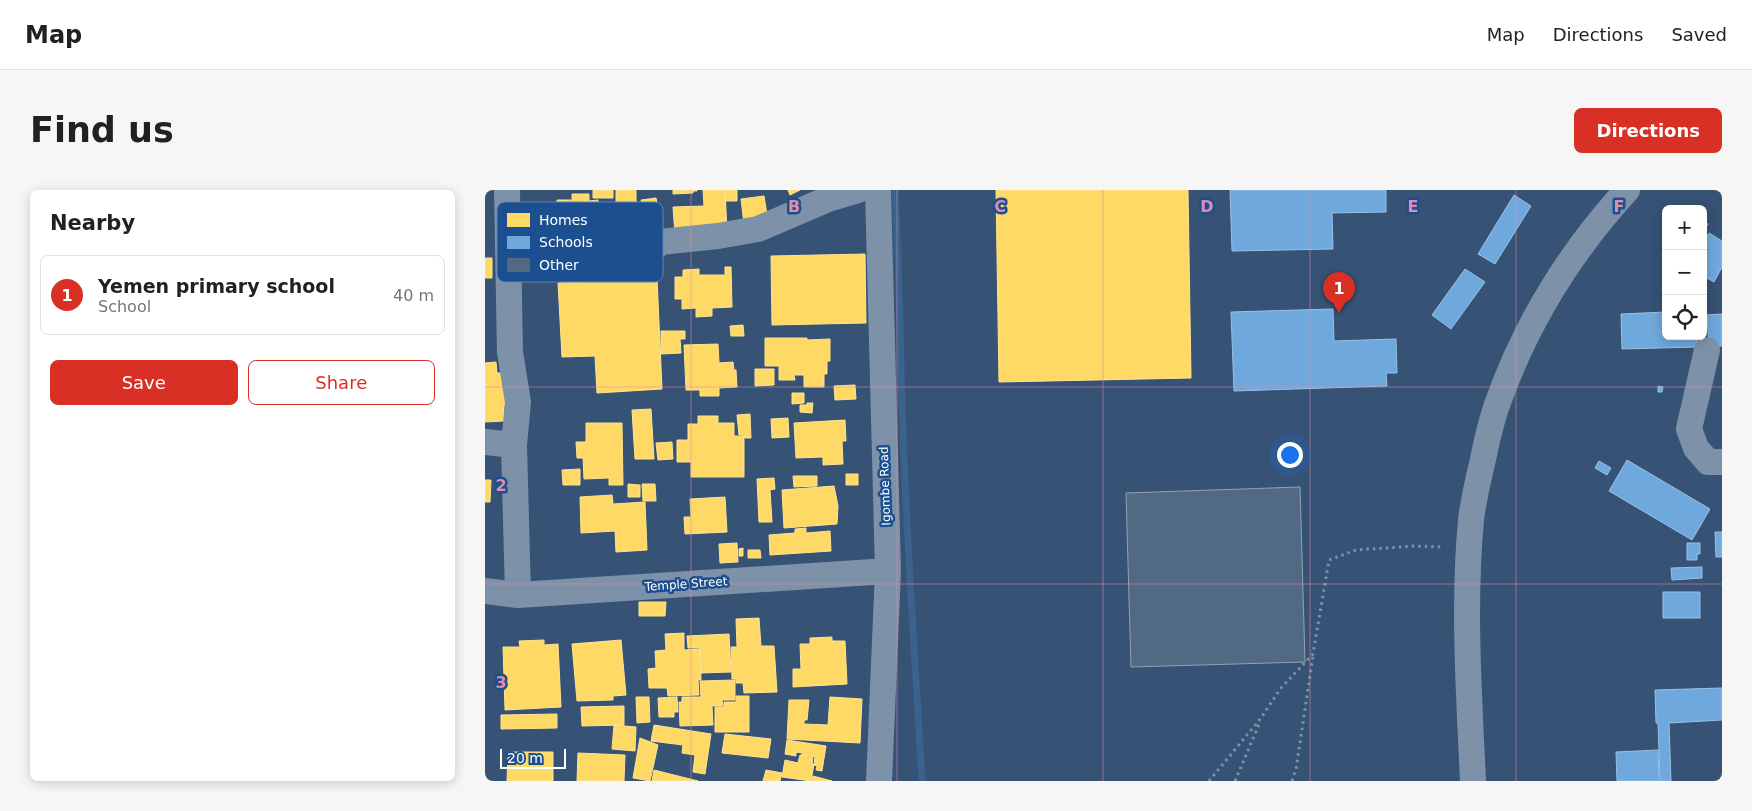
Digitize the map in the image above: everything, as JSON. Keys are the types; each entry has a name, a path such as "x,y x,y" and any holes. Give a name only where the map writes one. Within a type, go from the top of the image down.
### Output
{"street":[{"path":"663,242 718,236 758,229 828,199 858,190"},
{"name":"Igombe Road","path":"878,190 888,571 879,781"},
{"path":"1473,781 1469,667 1469,548 1471,518 1486,444 1497,404 1532,326 1556,284 1592,232 1627,190"},
{"path":"509,282 509,352 518,402 514,445 518,595"},
{"path":"1707,350 1689,428 1696,448 1708,462 1722,462"},
{"path":"485,442 514,445"},
{"name":"Temple Street","path":"485,591 518,595 888,571"}],"path":[{"path":"1292,781 1296,769 1329,560 1357,550 1414,546 1469,548"},
{"path":"1209,781 1261,718 1279,689 1313,654"},
{"path":"1235,781 1261,718"}],"building: Homes":[{"path":"593,190 613,190 613,198 593,198"},
{"path":"616,190 636,190 636,202 616,202"},
{"path":"673,190 697,190 697,191 673,194"},
{"path":"703,190 725,190 727,232 675,235 673,207 704,206"},
{"path":"725,190 737,190 737,201 726,201"},
{"path":"788,190 800,190 790,195"},
{"path":"996,190 1188,190 1191,378 999,382"},
{"path":"572,194 589,194 589,201 598,200 598,202 572,202"},
{"path":"764,196 768,221 744,224 741,199"},
{"path":"656,198 657,202 641,202 641,200"},
{"path":"557,200 571,200 571,202 557,202"},
{"path":"865,254 866,323 772,325 771,256"},
{"path":"485,258 492,258 492,278 485,278"},
{"path":"725,267 731,267 732,307 712,308 712,316 696,317 696,308 682,309 682,299 675,299 675,277 683,277 683,270 699,269 699,275 725,275"},
{"path":"657,282 662,389 597,393 595,356 562,357 558,283"},
{"path":"743,325 744,336 731,336 730,326"},
{"path":"661,331 685,331 685,339 680,339 681,353 661,354"},
{"path":"765,338 830,339 830,361 827,361 827,374 824,374 824,387 804,387 804,375 794,375 795,380 779,380 779,366 765,366"},
{"path":"718,344 719,363 733,362 734,370 736,370 737,387 719,388 719,396 700,396 700,390 686,390 684,345"},
{"path":"496,362 497,373 509,373 510,406 504,406 504,421 485,422 485,363"},
{"path":"755,369 774,369 774,385 755,386"},
{"path":"855,385 856,399 835,400 834,386"},
{"path":"792,393 804,393 804,403 792,404"},
{"path":"807,403 813,403 812,413 800,412 800,405 807,405"},
{"path":"651,409 654,459 635,459 632,410"},
{"path":"750,414 751,438 745,438 744,435 739,435 737,415"},
{"path":"698,416 718,416 718,423 734,423 734,436 744,436 744,477 691,477 691,462 677,462 677,440 688,440 688,424 698,424"},
{"path":"788,418 789,437 772,438 771,419"},
{"path":"845,420 846,441 842,441 843,464 823,465 823,457 796,458 794,423"},
{"path":"586,423 622,423 623,485 609,485 609,478 584,479 583,458 577,458 576,442 586,442"},
{"path":"672,442 673,459 658,460 656,443"},
{"path":"580,469 580,485 563,485 562,470"},
{"path":"846,474 858,474 858,485 846,485"},
{"path":"793,476 817,476 817,486 794,487"},
{"path":"774,478 775,489 770,490 772,522 759,522 757,479"},
{"path":"485,480 491,480 490,502 485,502"},
{"path":"628,484 640,485 640,497 628,497"},
{"path":"642,484 655,484 656,501 643,501"},
{"path":"834,486 838,506 837,524 784,528 782,490"},
{"path":"612,495 613,504 645,502 647,550 616,552 615,531 581,533 580,497"},
{"path":"725,497 727,532 685,534 684,517 691,517 690,499"},
{"path":"806,528 806,533 830,531 831,551 770,555 769,535 795,533 795,529"},
{"path":"737,543 738,562 720,563 719,544"},
{"path":"743,548 743,556 739,556 739,549"},
{"path":"748,550 760,550 761,558 748,558"},
{"path":"639,602 666,602 665,616 639,616"},
{"path":"759,618 761,646 774,646 777,692 744,693 743,683 736,683 736,679 732,679 731,647 737,647 736,619"},
{"path":"684,633 684,650 700,649 701,680 698,680 699,695 668,696 667,688 649,688 648,669 656,668 655,651 666,650 665,634"},
{"path":"729,634 731,672 701,673 700,648 688,648 687,636"},
{"path":"832,637 832,641 845,641 847,684 793,687 793,669 801,669 800,644 810,644 810,638"},
{"path":"544,640 544,645 558,644 561,707 505,710 503,647 520,647 519,641"},
{"path":"621,640 626,695 613,696 613,700 577,701 572,644"},
{"path":"735,680 735,700 722,700 723,706 712,706 713,725 680,726 679,702 682,702 682,697 701,697 700,681"},
{"path":"736,696 749,696 749,732 715,732 715,707 724,707 724,702 736,702"},
{"path":"636,697 649,697 650,722 637,723"},
{"path":"677,697 678,712 674,712 674,717 659,717 658,698"},
{"path":"830,697 862,699 860,743 787,739 789,700 809,700 807,720 804,720 804,724 828,725"},
{"path":"624,706 624,725 582,726 581,707"},
{"path":"557,714 557,728 501,729 501,715"},
{"path":"614,725 636,727 635,751 612,749"},
{"path":"654,725 711,734 705,774 693,772 695,755 682,753 683,745 651,741"},
{"path":"725,734 771,739 768,758 722,753"},
{"path":"640,738 658,745 650,781 633,778"},
{"path":"787,740 826,746 822,771 816,770 817,766 814,765 815,757 796,752 796,756 785,754"},
{"path":"508,752 553,752 553,781 507,781"},
{"path":"578,753 625,755 624,781 577,781"},
{"path":"800,755 813,758 812,764 814,764 811,781 782,777 785,760 798,763"},
{"path":"654,770 698,781 652,781"},
{"path":"766,770 782,773 780,781 763,781"},
{"path":"813,776 832,781 812,781"}],"building: Schools":[{"path":"1230,190 1386,190 1386,212 1332,213 1333,249 1232,251"},
{"path":"1514,195 1531,206 1495,264 1478,254"},
{"path":"1709,233 1722,241 1722,267 1714,282 1707,278 1707,236"},
{"path":"1465,269 1485,282 1451,329 1432,315"},
{"path":"1333,309 1334,341 1396,339 1397,373 1386,373 1387,386 1234,391 1231,312"},
{"path":"1662,312 1662,340 1697,340 1697,347 1622,349 1621,314"},
{"path":"1722,314 1722,346 1709,347 1707,315"},
{"path":"1658,386 1663,387 1662,392 1658,392"},
{"path":"1627,460 1710,509 1692,540 1609,491"},
{"path":"1599,461 1611,468 1607,475 1595,468"},
{"path":"1715,532 1722,532 1722,557 1716,557"},
{"path":"1687,543 1700,543 1700,554 1697,554 1697,560 1687,560"},
{"path":"1702,567 1702,578 1672,580 1671,568"},
{"path":"1663,592 1700,592 1700,618 1663,618"},
{"path":"1722,688 1722,720 1669,723 1671,781 1660,781 1655,690"},
{"path":"1658,750 1659,781 1617,781 1616,752"}],"building: Other":[{"path":"1300,487 1305,662 1131,667 1126,493"}],"waterway":[{"path":"895,190 906,496 922,781"}],"place":[{"name":"Yemen primary school","path":"1339,313"}]}
